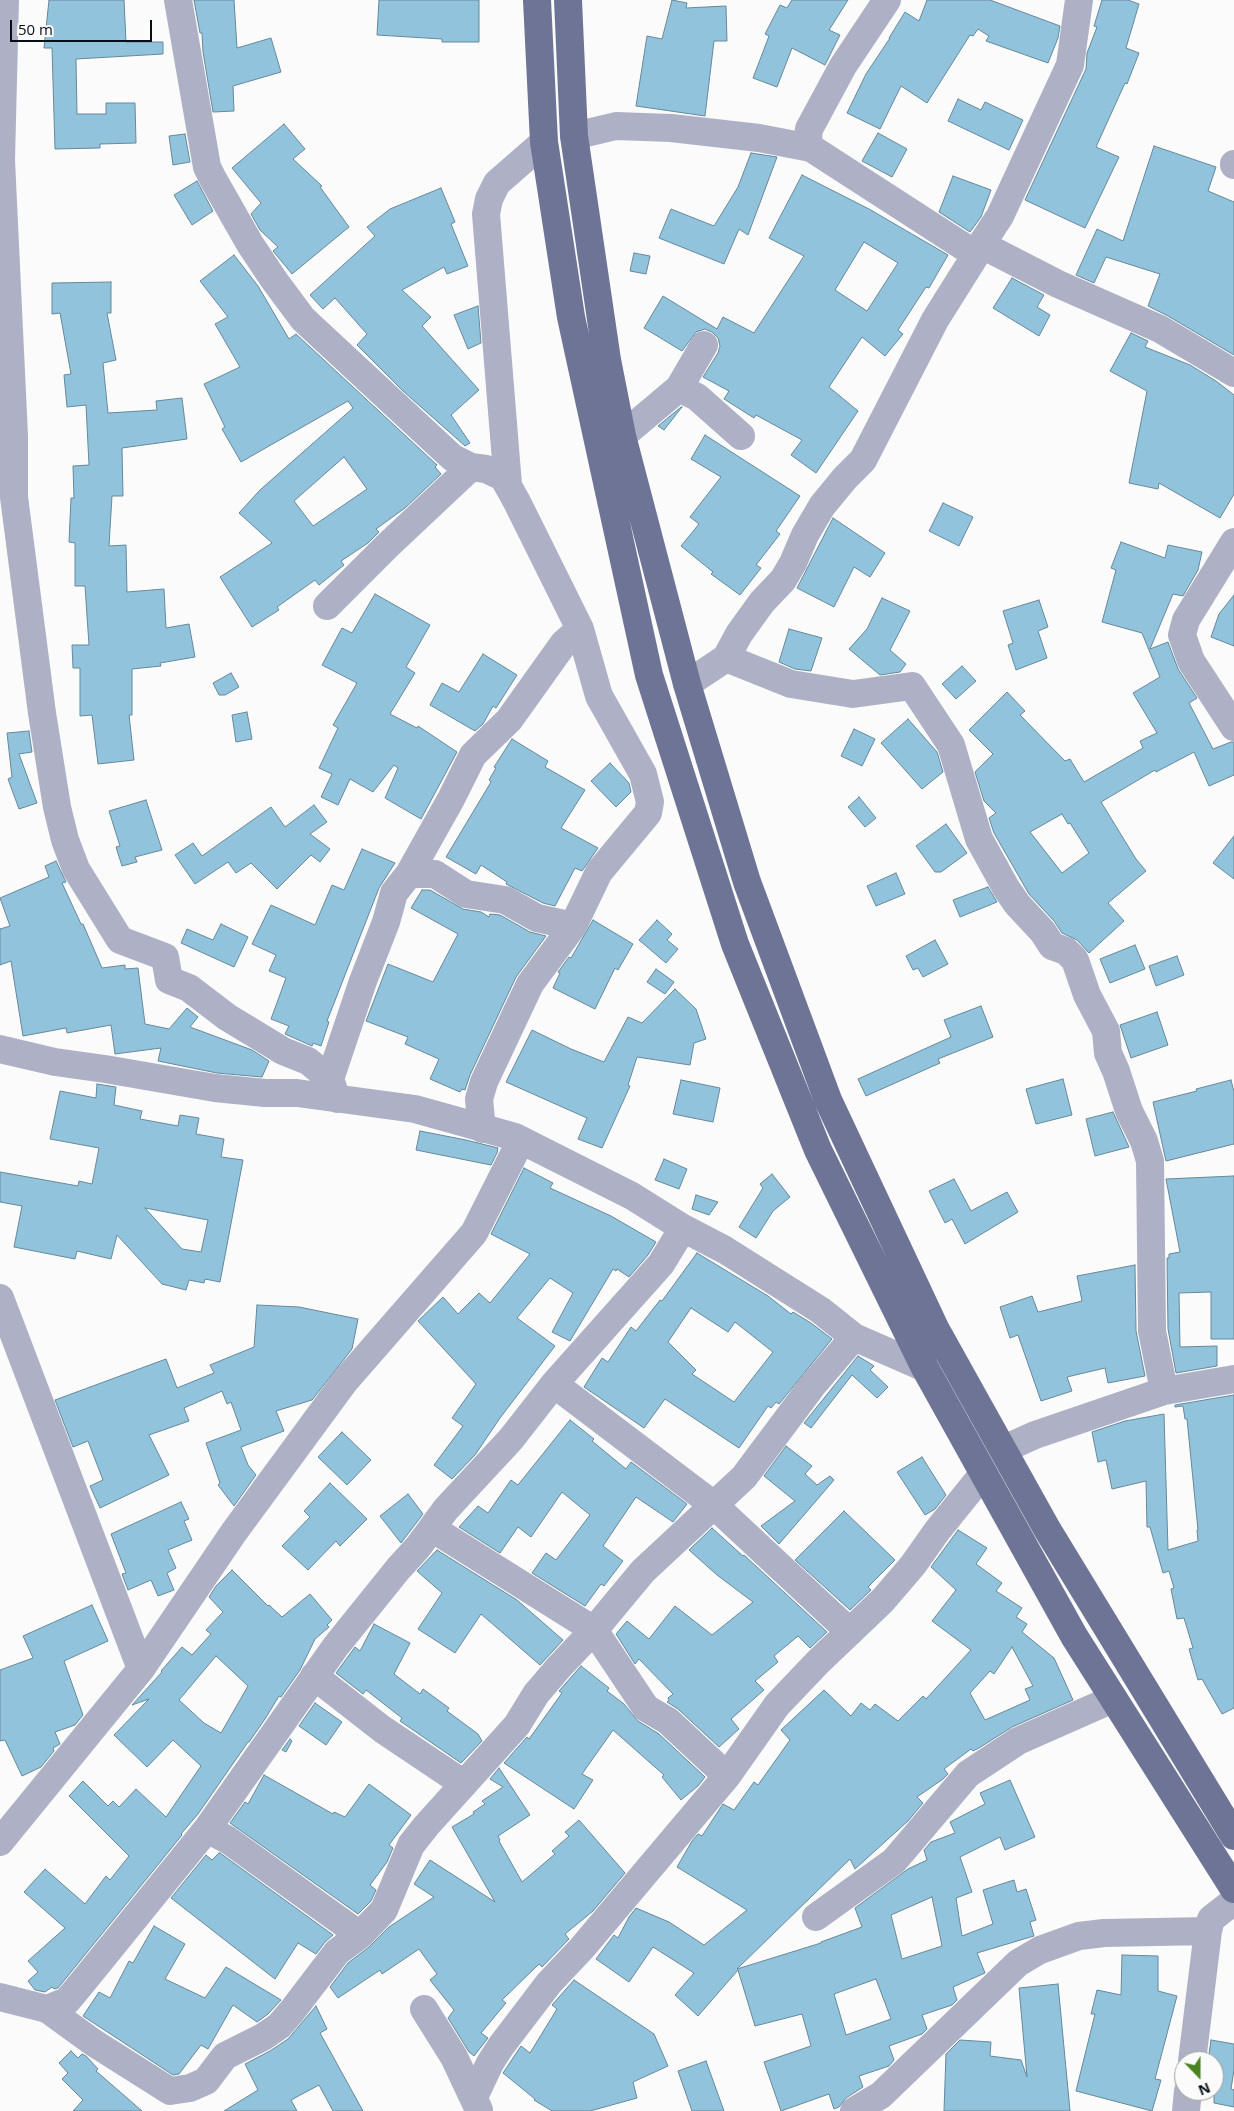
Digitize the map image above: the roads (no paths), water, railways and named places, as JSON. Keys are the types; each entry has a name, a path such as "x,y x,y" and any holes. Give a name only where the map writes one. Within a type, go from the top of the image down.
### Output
{"main road":[{"path":"536,0 544,142 572,317 652,684 735,944 818,1150 925,1368 1074,1636 1234,1889"},
{"path":"568,0 574,136 608,360 622,436 687,684 747,882 828,1100 935,1328 1047,1529 1234,1836"}],"street":[{"path":"5,0 1,160 14,436 14,497 42,713 57,806 65,840 76,868 120,940 165,957 169,980 189,988 227,1017 283,1051 308,1061 333,1089"},
{"path":"178,0 207,166 250,244 303,318 448,454 471,467 486,469 503,477 580,629 599,696 643,774 650,802 648,813 599,872 573,926 530,984 484,1082 479,1099 482,1129"},
{"path":"811,148 808,140 809,129 843,66 887,0"},
{"path":"687,684 726,658 738,634 762,602 783,580 793,563 805,535 822,506 844,478 864,460 935,320 974,254 1000,216 1070,65 1079,0"},
{"path":"574,136 616,126 671,128 759,138 811,148 974,254"},
{"path":"508,485 486,214 489,199 497,184 544,142"},
{"path":"974,254 982,244 1058,284 1160,329 1234,373"},
{"path":"622,436 679,388 704,345"},
{"path":"679,388 697,397 741,436"},
{"path":"327,606 471,467"},
{"path":"1234,542 1186,620 1182,635 1191,661 1234,728"},
{"path":"333,1089 363,981 386,922 394,893 409,874 473,755 509,720 564,643 580,629"},
{"path":"726,658 791,684 852,694 912,686 951,745 978,839 1006,888 1052,946 1066,951 1075,960 1087,995 1106,1031 1108,1053 1116,1071 1129,1112 1144,1141 1150,1161 1152,1331 1164,1391"},
{"path":"409,874 435,874 466,894 505,900 537,918 573,926"},
{"path":"0,1049 55,1062 215,1088 265,1092 333,1089 415,1109 522,1140 632,1196 683,1228 725,1250 763,1276 788,1289 820,1310 854,1337 925,1368"},
{"path":"0,1842 141,1669 234,1532 346,1381 474,1233 522,1140"},
{"path":"47,2009 67,2001 207,1829 314,1676 398,1569 446,1510 512,1439 554,1384 661,1264 683,1228"},
{"path":"0,1298 141,1669"},
{"path":"0,1997 47,2009 94,2043 170,2091 190,2088 206,2081 225,2056 263,2037 279,2026 337,1952 360,1935 384,1910 411,1845 426,1826 517,1726 548,1680 594,1630 643,1572 744,1477 812,1386 854,1337"},
{"path":"1004,1449 1035,1435 1164,1391 1234,1379"},
{"path":"554,1384 714,1506 850,1632"},
{"path":"477,2104 490,2063 549,1982 582,1948 727,1776 777,1705 818,1662 883,1600 913,1565 937,1531 983,1474"},
{"path":"432,1529 594,1630 646,1708 668,1721 727,1776"},
{"path":"314,1676 382,1729 464,1784"},
{"path":"816,1917 894,1861 968,1774 1018,1742 1113,1699"},
{"path":"207,1829 228,1840 360,1935"},
{"path":"1193,2051 1211,1919 1234,1901"},
{"path":"854,2111 881,2094 1018,1964 1040,1950 1079,1936 1104,1933 1208,1931"},
{"path":"424,2009 454,2057 477,2104"}]}
